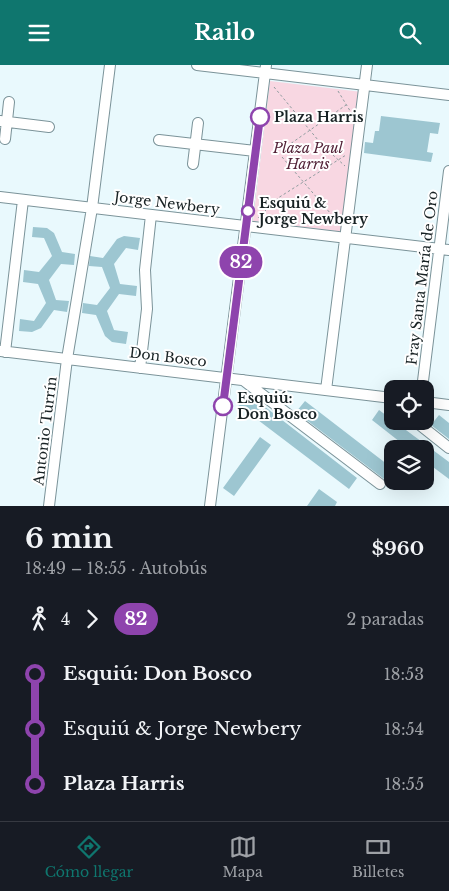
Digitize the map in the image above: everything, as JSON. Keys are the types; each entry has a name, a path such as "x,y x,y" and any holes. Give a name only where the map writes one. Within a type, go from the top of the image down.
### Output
{"street":[{"path":"92,208 110,65"},
{"path":"197,65 266,69 364,85 449,95"},
{"path":"326,390 367,65"},
{"path":"210,506 266,69"},
{"path":"5,139 4,121 10,103"},
{"path":"4,121 49,127"},
{"path":"193,164 198,123"},
{"path":"159,140 255,151"},
{"name":"Fray Santa María de Oro","path":"423,380 444,250 449,171"},
{"name":"Jorge Newbery","path":"0,197 444,250"},
{"path":"3,351 23,200"},
{"name":"Antonio Turrín","path":"49,506 67,359 92,208"},
{"path":"140,367 146,317 145,270 151,215"},
{"name":"Don Bosco","path":"3,351 326,390 384,399"},
{"path":"243,380 380,484"},
{"path":"434,403 449,405"},
{"path":"426,430 449,448"}],"path":[{"path":"272,85 309,131 350,170"},
{"path":"338,91 356,121"},
{"path":"283,149 346,105"},
{"path":"255,213 254,222 273,202 352,151"},
{"path":"282,157 342,227"}],"green space":[{"name":"Plaza Paul Harris","path":"270,81 362,92 345,232 253,221"}],"building":[{"path":"381,116 440,123 438,134 430,133 427,152 433,153 431,162 364,153 365,142 373,143 375,131 379,131"},
{"path":"33,227 47,228 54,233 62,252 75,254 74,265 61,264 49,280 56,300 69,301 67,312 54,310 41,328 32,332 19,331 20,319 34,321 46,303 38,284 23,282 24,270 39,272 52,256 44,238 32,237"},
{"path":"124,236 140,238 138,250 126,248 114,264 120,284 137,286 136,296 119,294 107,311 114,330 128,332 126,344 112,342 105,336 96,315 82,313 83,303 97,305 110,288 102,267 89,266 90,256 103,258 117,239"},
{"path":"246,392 357,478 349,489 237,404"},
{"path":"305,401 384,462 384,479 296,412"},
{"path":"379,410 384,414 384,429 372,420"},
{"path":"439,415 449,423 449,439 434,427 434,421"},
{"path":"385,430 406,430 419,440 398,440"},
{"path":"260,437 271,445 234,496 223,488"},
{"path":"434,451 449,462 449,479 434,468"},
{"path":"319,489 337,502 335,506 307,506"}],"bus line":[{"name":"82","path":"223,406 260,117"}],"place":[{"name":"Plaza Harris","path":"260,117"},
{"name":"Esquiú & Jorge Newbery","path":"248,211"},
{"name":"Esquiú: Don Bosco","path":"223,406"}]}
